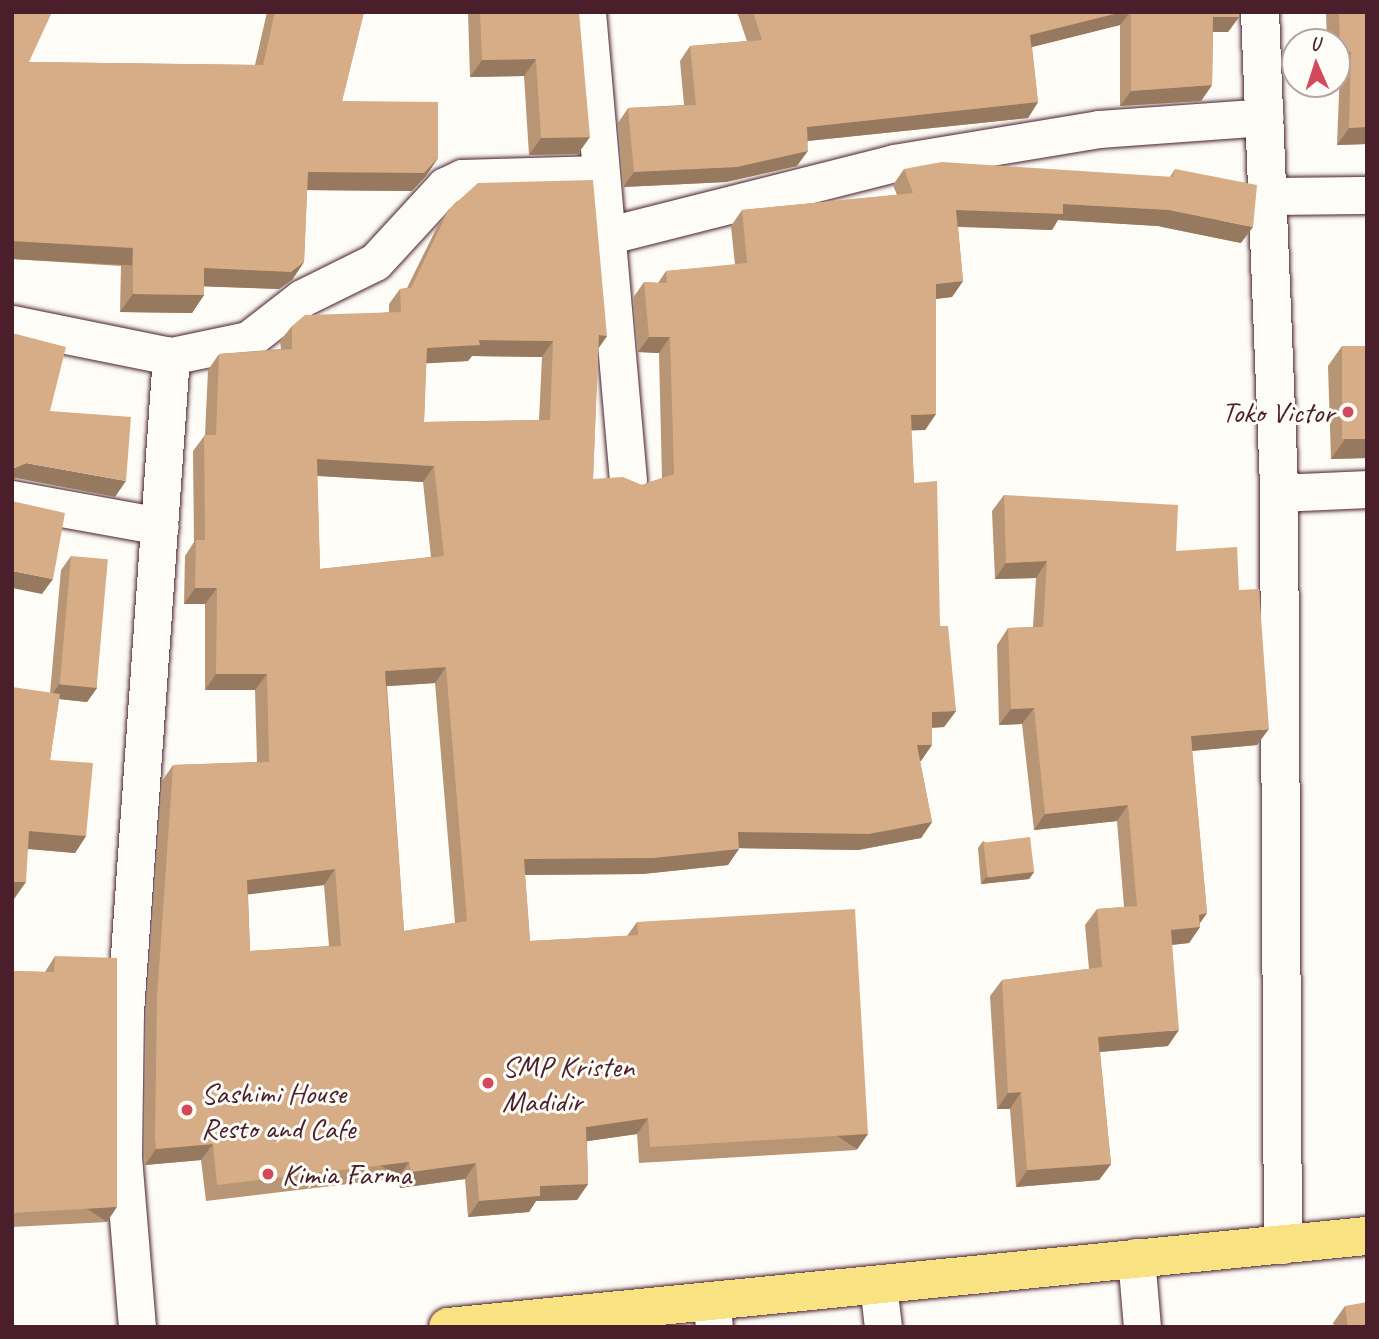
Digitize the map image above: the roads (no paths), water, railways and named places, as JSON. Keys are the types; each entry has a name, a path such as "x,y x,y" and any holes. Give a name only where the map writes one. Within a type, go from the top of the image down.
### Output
{"highway":[{"path":"449,1327 713,1314 878,1284 1367,1236"}],"street":[{"path":"587,12 597,174 606,236 628,480"},
{"path":"1260,12 1279,493 1283,1245"},
{"path":"606,236 894,163 1099,128 1265,117"},
{"path":"12,324 170,356 248,340 302,299 375,262 445,186 462,178 597,174"},
{"path":"1269,196 1367,195"},
{"path":"137,1327 123,1155 125,1012 170,356"},
{"path":"1279,493 1367,489"},
{"path":"12,499 160,526"},
{"path":"1136,1257 1142,1327"},
{"path":"878,1284 883,1327"}],"place":[{"name":"Toko Victor","path":"1348,412"},
{"name":"SMP Kristen Madidir","path":"488,1083"},
{"name":"Sashimi House Resto and Cafe","path":"187,1110"},
{"name":"Kimia Farma","path":"268,1174"}]}
